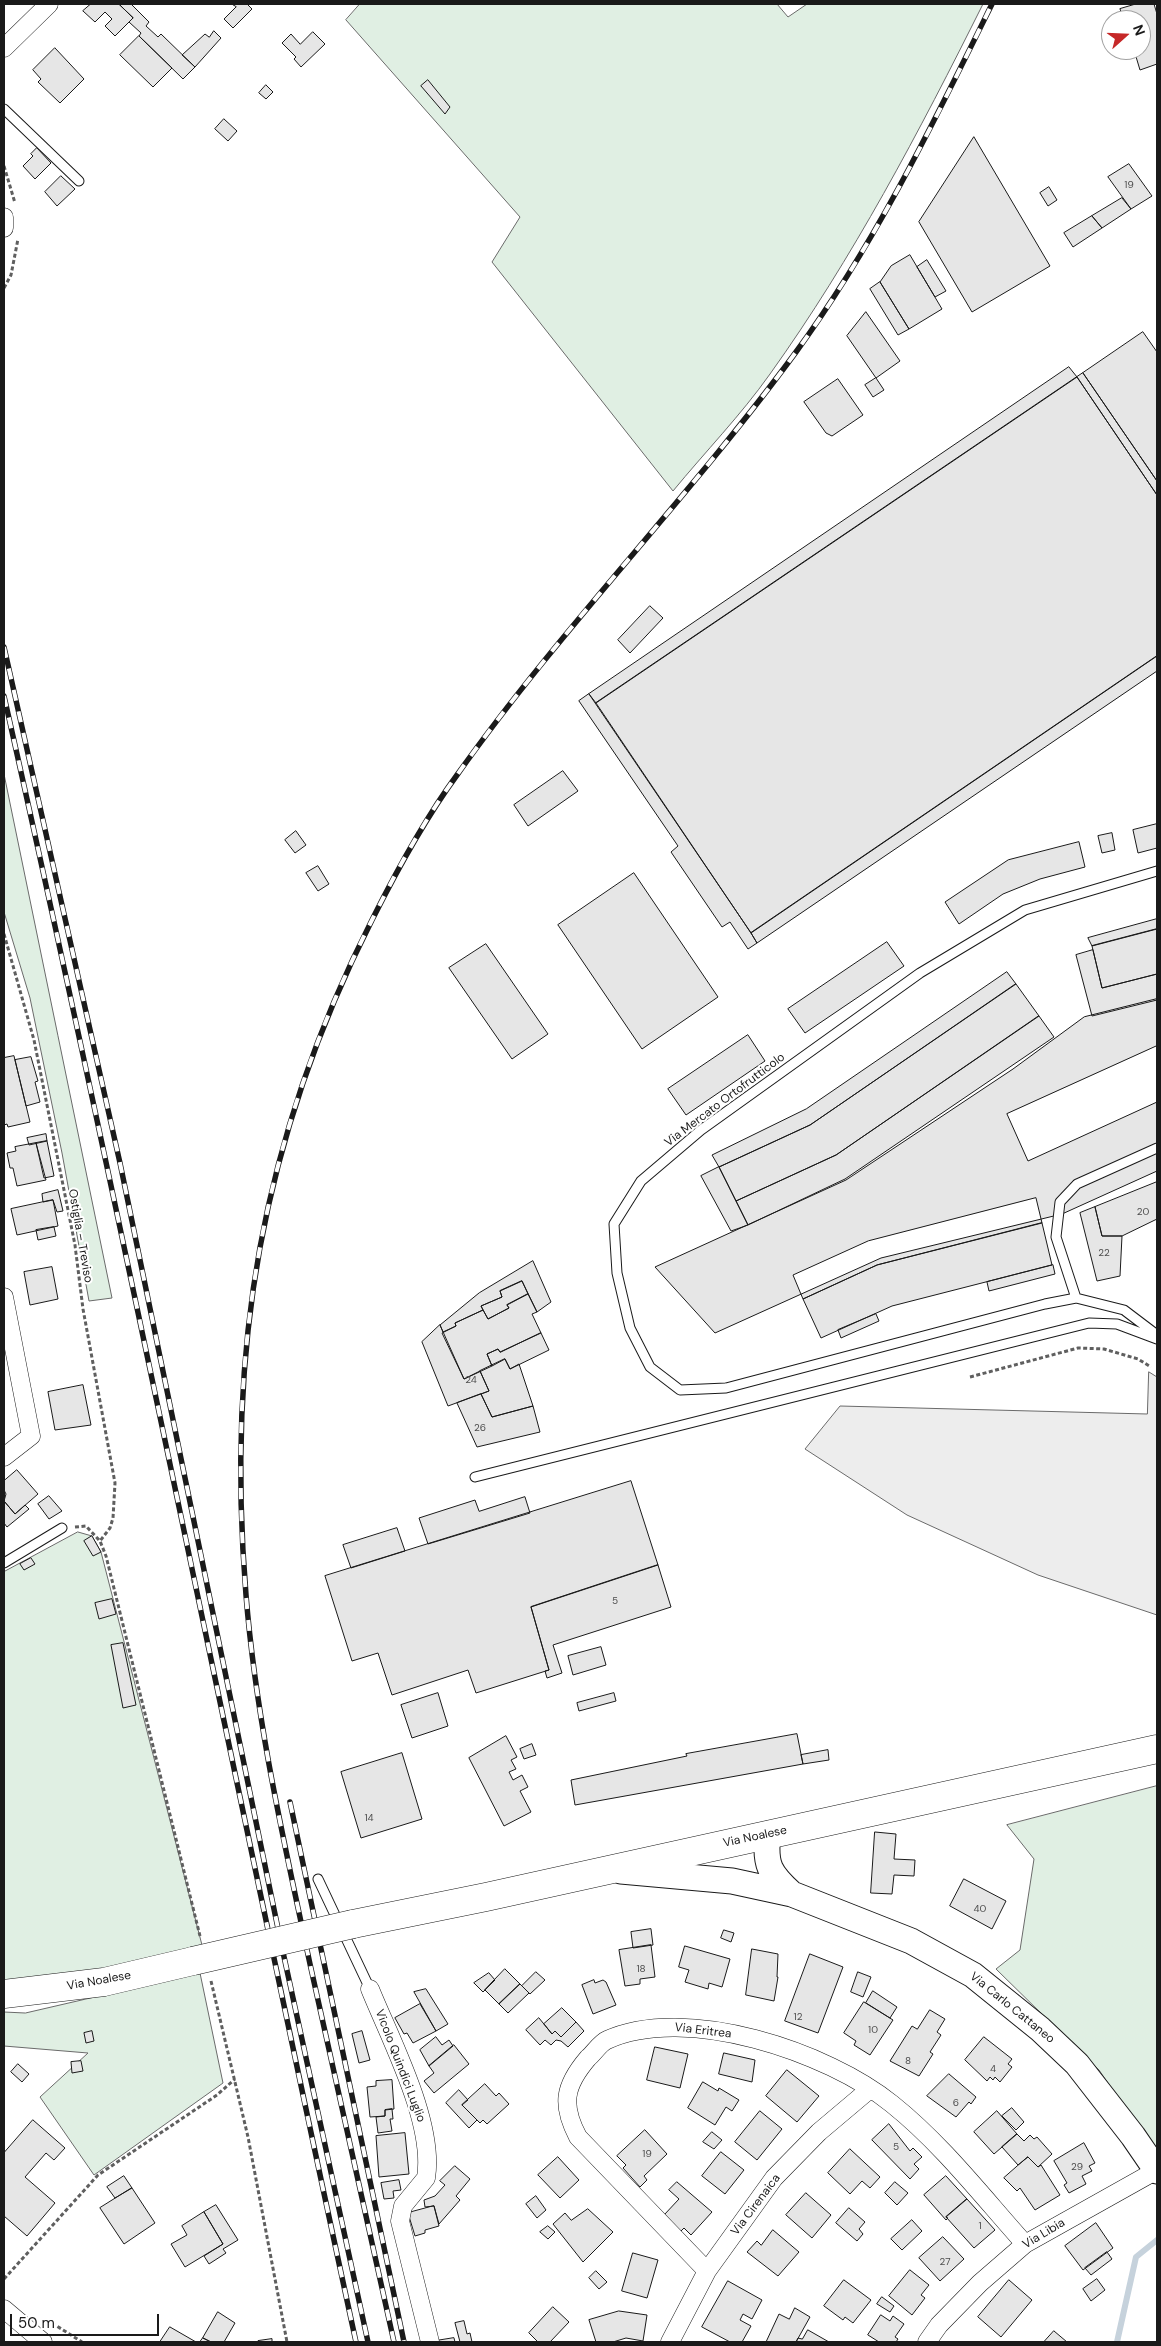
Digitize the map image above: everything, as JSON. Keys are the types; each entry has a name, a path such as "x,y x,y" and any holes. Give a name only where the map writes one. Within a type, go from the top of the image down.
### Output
{"main road":[{"name":"Via Noalese","path":"4,1994 104,1982 353,1924 979,1790 1157,1749"},
{"name":"Via Carlo Cattaneo","path":"768,1834 766,1851 768,1866 775,1879 792,1894"},
{"name":"Via Carlo Cattaneo","path":"609,1870 732,1881 792,1894 911,1941 974,1975 1040,2029 1077,2064 1157,2170"}],"street":[{"path":"4,48 49,4"},
{"path":"4,217 4,228"},
{"path":"4,1297 31,1436 4,1457"},
{"name":"Vicolo Quindici Luglio","path":"370,1989 424,2127 426,2178 403,2206 400,2221 430,2342"},
{"name":"Via Eritrea","path":"707,2271 578,2137 568,2118 566,2095 584,2063 605,2040 638,2030 667,2027 698,2028 765,2040 818,2061 870,2089 891,2103 942,2149 1025,2244"},
{"name":"Via Cirenaica","path":"670,2342 707,2271 774,2178 819,2132 870,2089"},
{"name":"Via Libia","path":"927,2342 939,2325 980,2284 1025,2244 1157,2170"},
{"path":"4,2311 43,2342"}],"lane":[{"path":"4,109 79,181"},
{"name":"Via Mercato Ortofrutticolo","path":"1157,871 1025,910 920,973 701,1130 641,1181 614,1224 617,1273 630,1328 650,1367 680,1390 726,1388 1045,1304 1076,1298 1124,1310 1157,1335"},
{"path":"1076,1298 1056,1237 1060,1202 1077,1184 1157,1148"},
{"path":"475,1477 1089,1323 1117,1324 1157,1340"},
{"path":"4,1563 62,1528"},
{"name":"Vicolo Quindici Luglio","path":"318,1879 370,1989"}],"path":[{"name":"Ostiglia – Treviso","path":"4,934 38,1060 75,1245 83,1309 115,1483 111,1523 100,1540 86,1526 62,1528"},
{"path":"970,1377 1078,1348 1104,1349 1151,1367"},
{"path":"4,2279 98,2175 217,2095 235,2079"}],"green space":[{"path":"360,4 777,4 788,17 807,4 983,4 884,194 829,285 759,389 673,491 492,262 520,217 346,20"},
{"path":"4,774 112,1298 89,1301 62,1153 30,998 4,912"},
{"path":"78,1532 92,1536 101,1552 203,1949 98,1973 4,1982 4,1572"},
{"path":"1157,1786 1157,2156 1099,2070 996,1969 1020,1950 1034,1859 1007,1825"},
{"path":"200,1973 223,2083 94,2175 40,2097 88,2053 4,2046 4,2012 25,2013"}],"shaded area":[{"path":"1149,1372 1157,1377 1157,1615 1038,1575 907,1515 805,1449 840,1406 1147,1414"}],"building":[{"path":"91,4 119,4 133,18 115,36 105,26 112,19 105,12 95,22 83,11"},
{"path":"119,4 131,4 149,22 146,26 158,37 161,34 195,67 183,79 139,36 141,33 129,22 133,18"},
{"path":"232,4 247,4 252,9 233,28 224,19 236,7"},
{"path":"1136,4 1154,4 1157,14 1157,64 1140,70 1137,60 1151,60 1151,10 1120,9"},
{"path":"214,31 221,38 195,67 182,55 205,34 209,37"},
{"path":"313,32 325,44 301,67 294,59 296,57 282,43 291,34 300,44"},
{"path":"139,36 172,68 153,87 120,55"},
{"path":"55,48 84,79 60,103 38,82 41,79 33,70"},
{"path":"428,80 450,107 445,114 421,86"},
{"path":"266,85 273,92 266,99 259,93"},
{"path":"224,119 237,131 228,141 215,129"},
{"path":"974,137 1050,266 972,312 919,222"},
{"path":"37,148 51,163 35,179 23,166 33,156 31,154"},
{"path":"1129,164 1152,196 1131,209 1108,177"},
{"path":"61,176 75,189 57,206 45,192"},
{"path":"1049,187 1057,200 1048,206 1040,193"},
{"path":"1122,198 1131,209 1102,228 1092,216"},
{"path":"1092,216 1102,228 1073,247 1064,233"},
{"path":"910,255 942,309 909,329 880,282 891,266"},
{"path":"927,260 946,291 935,297 917,267"},
{"path":"880,282 909,329 898,335 870,289"},
{"path":"866,312 900,361 876,378 847,336"},
{"path":"1143,332 1157,352 1157,481 1083,373"},
{"path":"1069,367 1077,377 596,703 589,694"},
{"path":"1083,373 1157,481 1157,495 1077,377"},
{"path":"1077,377 1157,495 1157,656 751,933 596,703"},
{"path":"876,378 884,390 873,397 865,385"},
{"path":"838,379 863,415 832,436 826,433 804,402"},
{"path":"650,606 663,618 630,653 618,640"},
{"path":"1157,656 1157,671 757,943 751,933"},
{"path":"589,694 751,933 757,943 748,949 730,922 722,927 671,852 678,846 579,701"},
{"path":"563,771 578,791 528,826 514,805"},
{"path":"1157,824 1157,848 1138,853 1133,830"},
{"path":"296,831 306,845 295,853 285,840"},
{"path":"1112,833 1115,850 1102,853 1098,836"},
{"path":"1079,842 1085,867 1040,879 1003,894 959,924 945,902 1008,860"},
{"path":"318,866 329,884 318,891 306,873"},
{"path":"634,873 718,997 642,1049 558,925"},
{"path":"1157,919 1157,929 1092,946 1088,938"},
{"path":"1157,929 1157,974 1102,988 1092,946"},
{"path":"887,942 904,966 805,1033 788,1009"},
{"path":"486,944 548,1034 512,1059 449,968"},
{"path":"1093,950 1102,988 1157,974 1157,1000 1092,1016 1076,955"},
{"path":"1007,972 1016,984 810,1125 719,1167 712,1155 806,1109"},
{"path":"1016,984 1039,1016 836,1155 736,1201 719,1167 810,1125"},
{"path":"1157,999 1157,1171 1062,1214 881,1258 715,1333 655,1267 846,1180 1013,1069 1084,1017"},
{"path":"1039,1016 1054,1037 845,1179 748,1225 736,1201 836,1155"},
{"path":"748,1035 765,1061 686,1115 668,1089"},
{"path":"1157,1046 1157,1102 1028,1161 1007,1114"},
{"path":"14,1056 30,1122 8,1127 7,1124 4,1125 4,1058"},
{"path":"31,1057 38,1081 35,1082 40,1102 26,1106 15,1060"},
{"path":"46,1134 47,1141 29,1145 27,1138"},
{"path":"47,1141 54,1176 44,1178 36,1143"},
{"path":"36,1143 46,1180 17,1186 7,1153 16,1151 15,1147"},
{"path":"719,1167 748,1225 731,1231 701,1176"},
{"path":"1157,1182 1157,1219 1122,1236 1102,1236 1095,1207"},
{"path":"58,1190 63,1211 57,1212 53,1200 43,1202 42,1194"},
{"path":"1036,1198 1042,1223 877,1265 803,1299 793,1275 868,1241"},
{"path":"53,1200 58,1226 17,1235 11,1209"},
{"path":"1095,1207 1102,1236 1122,1236 1120,1276 1097,1281 1080,1213"},
{"path":"1042,1223 1052,1265 892,1306 821,1338 803,1299 877,1265"},
{"path":"54,1227 56,1236 38,1240 36,1230"},
{"path":"533,1261 551,1302 537,1312 522,1281 500,1291 502,1297 481,1306 483,1310 455,1323 456,1326 443,1332 440,1325 479,1293"},
{"path":"1053,1265 1055,1274 989,1291 987,1282"},
{"path":"52,1267 58,1299 30,1305 24,1272"},
{"path":"522,1281 528,1294 507,1305 509,1308 488,1319 481,1306 502,1297 500,1291"},
{"path":"528,1294 537,1312 532,1314 541,1333 500,1352 498,1349 487,1354 492,1366 464,1379 442,1333 456,1326 455,1323 483,1310 488,1319 509,1308 507,1305"},
{"path":"876,1314 879,1321 841,1338 838,1330"},
{"path":"440,1325 464,1379 480,1371 489,1391 448,1406 422,1342"},
{"path":"541,1333 549,1350 510,1369 505,1359 492,1366 487,1354 498,1349 500,1352"},
{"path":"505,1359 510,1369 519,1364 533,1406 492,1417 481,1394 489,1391 480,1371"},
{"path":"83,1385 91,1425 55,1430 48,1392"},
{"path":"481,1394 492,1417 533,1406 540,1432 477,1447 457,1403"},
{"path":"17,1470 38,1494 15,1514 4,1501 6,1494 4,1481"},
{"path":"631,1481 658,1565 531,1607 549,1670 476,1693 468,1670 392,1695 378,1653 352,1661 325,1576"},
{"path":"49,1496 62,1511 49,1519 38,1504"},
{"path":"525,1497 530,1513 428,1544 419,1518 475,1500 479,1511"},
{"path":"4,1501 15,1514 25,1505 29,1509 7,1527 4,1523"},
{"path":"397,1528 405,1551 351,1568 343,1545"},
{"path":"92,1536 101,1552 93,1556 84,1541"},
{"path":"31,1558 35,1564 24,1570 20,1564"},
{"path":"658,1565 671,1607 553,1645 562,1673 547,1678 545,1671 549,1670 531,1607"},
{"path":"112,1599 116,1614 99,1619 95,1603"},
{"path":"123,1643 136,1705 123,1708 111,1645"},
{"path":"601,1647 606,1665 573,1675 568,1656"},
{"path":"438,1693 448,1726 412,1738 401,1705"},
{"path":"614,1693 616,1701 579,1711 577,1703"},
{"path":"797,1734 803,1764 575,1805 571,1780 687,1756 686,1754"},
{"path":"506,1736 517,1757 511,1760 516,1769 509,1772 513,1780 522,1775 528,1787 520,1791 531,1812 504,1826 469,1758"},
{"path":"532,1744 536,1755 524,1759 520,1749"},
{"path":"828,1750 829,1760 803,1764 801,1755"},
{"path":"402,1753 422,1819 361,1838 341,1772"},
{"path":"875,1832 896,1834 894,1859 915,1860 914,1876 894,1875 892,1894 871,1893"},
{"path":"964,1879 1006,1901 992,1929 950,1906"},
{"path":"651,1929 653,1945 633,1948 631,1932"},
{"path":"724,1930 734,1933 731,1942 721,1938"},
{"path":"651,1945 655,1977 640,1979 640,1984 625,1986 619,1950"},
{"path":"685,1946 730,1959 722,1987 709,1983 708,1989 685,1982 689,1970 679,1967"},
{"path":"752,1949 778,1954 778,1977 774,2001 746,1995"},
{"path":"810,1954 843,1967 818,2033 785,2021"},
{"path":"505,1969 520,1984 499,2004 485,1990"},
{"path":"536,1972 545,1980 530,1994 522,1986"},
{"path":"858,1972 871,1977 863,1997 851,1992"},
{"path":"489,1973 495,1980 483,1992 474,1983"},
{"path":"594,1980 595,1983 603,1980 606,1982 616,2005 593,2014 582,1985"},
{"path":"520,1984 529,1993 508,2013 499,2004"},
{"path":"426,1989 448,2024 436,2031 414,1992"},
{"path":"873,1991 897,2007 890,2018 866,2003"},
{"path":"864,2002 893,2020 870,2055 854,2045 856,2041 844,2033"},
{"path":"420,2004 436,2031 413,2043 407,2033 404,2034 395,2018"},
{"path":"562,2008 576,2022 561,2037 555,2031 552,2034 544,2024"},
{"path":"930,2010 945,2019 937,2032 941,2035 930,2052 933,2054 919,2076 890,2061 912,2026 917,2029"},
{"path":"539,2018 552,2034 555,2031 561,2037 576,2022 584,2031 568,2047 561,2041 556,2040 551,2045 545,2040 540,2045 526,2030"},
{"path":"92,2031 94,2041 86,2043 84,2033"},
{"path":"362,2031 370,2060 359,2063 352,2034"},
{"path":"436,2037 442,2045 449,2040 453,2046 429,2066 420,2050"},
{"path":"984,2037 1012,2059 1008,2064 1012,2067 1000,2082 995,2077 993,2080 990,2077 987,2081 965,2060"},
{"path":"454,2045 469,2064 434,2093 424,2081 434,2073 429,2066"},
{"path":"655,2047 688,2054 680,2088 647,2080"},
{"path":"724,2053 755,2060 752,2082 719,2074"},
{"path":"81,2061 83,2071 72,2073 71,2062"},
{"path":"18,2064 29,2074 22,2082 11,2072"},
{"path":"787,2070 819,2096 797,2122 766,2096"},
{"path":"949,2074 976,2097 956,2117 927,2096"},
{"path":"392,2080 394,2109 385,2110 385,2116 370,2117 367,2087 376,2086 376,2081"},
{"path":"703,2082 718,2091 719,2088 739,2100 732,2111 726,2107 715,2125 688,2108"},
{"path":"485,2084 496,2096 499,2093 509,2104 487,2124 483,2120 480,2123 462,2105"},
{"path":"459,2090 468,2100 462,2105 477,2120 469,2128 446,2103"},
{"path":"1012,2108 1024,2122 1016,2130 1002,2116"},
{"path":"392,2109 393,2119 390,2119 392,2131 378,2133 376,2117 385,2116 385,2110"},
{"path":"760,2111 782,2129 757,2160 735,2142"},
{"path":"997,2111 1017,2134 994,2154 974,2132"},
{"path":"33,2120 65,2148 54,2160 46,2153 25,2177 55,2203 27,2236 4,2216 4,2153"},
{"path":"889,2124 910,2151 913,2148 922,2157 914,2164 919,2169 910,2179 872,2140"},
{"path":"645,2130 667,2154 644,2176 647,2180 640,2187 623,2168 626,2165 617,2156"},
{"path":"712,2132 722,2140 714,2149 703,2142"},
{"path":"405,2133 409,2174 379,2177 376,2136"},
{"path":"1017,2134 1024,2141 1030,2135 1034,2139 1037,2137 1052,2154 1038,2167 1028,2157 1018,2165 1002,2147"},
{"path":"1084,2143 1095,2163 1089,2166 1092,2171 1082,2176 1086,2184 1069,2193 1064,2185 1067,2183 1054,2161"},
{"path":"850,2149 880,2177 870,2188 862,2181 850,2194 828,2173"},
{"path":"721,2152 744,2170 725,2194 702,2176"},
{"path":"558,2157 579,2180 560,2198 538,2175"},
{"path":"1028,2157 1038,2167 1041,2165 1060,2195 1035,2210 1020,2188 1017,2191 1004,2178"},
{"path":"455,2166 470,2179 456,2196 460,2200 439,2224 434,2206 425,2207 424,2200 435,2196 445,2185 440,2181"},
{"path":"124,2176 132,2188 115,2198 107,2187"},
{"path":"946,2176 967,2199 946,2217 948,2218 946,2220 924,2195"},
{"path":"399,2180 401,2190 393,2191 394,2198 384,2199 381,2183"},
{"path":"677,2182 712,2212 691,2235 684,2228 681,2231 664,2215 679,2199 669,2190"},
{"path":"895,2182 908,2193 897,2205 885,2193"},
{"path":"132,2188 155,2223 124,2244 100,2208"},
{"path":"806,2193 831,2215 812,2238 786,2215"},
{"path":"536,2196 546,2210 537,2218 526,2204"},
{"path":"967,2199 995,2230 974,2248 946,2217"},
{"path":"216,2205 238,2240 223,2249 226,2253 209,2264 204,2256 223,2244 204,2212"},
{"path":"434,2206 439,2226 425,2230 425,2233 415,2236 408,2213"},
{"path":"849,2208 865,2222 859,2229 863,2234 857,2241 836,2223"},
{"path":"588,2209 613,2232 583,2262 553,2224 565,2213 571,2220"},
{"path":"204,2212 223,2244 185,2267 171,2244 187,2235 182,2226"},
{"path":"912,2220 922,2231 902,2250 891,2239"},
{"path":"1096,2223 1113,2248 1083,2270 1065,2246"},
{"path":"548,2226 555,2232 548,2239 540,2232"},
{"path":"773,2230 799,2252 778,2276 747,2252 757,2241 761,2245"},
{"path":"943,2237 964,2259 940,2281 919,2258"},
{"path":"1107,2252 1112,2259 1091,2275 1085,2268"},
{"path":"633,2253 658,2260 647,2298 622,2291"},
{"path":"910,2270 929,2285 921,2295 925,2298 912,2315 889,2296"},
{"path":"596,2271 607,2282 599,2289 589,2278"},
{"path":"1097,2279 1105,2290 1091,2301 1083,2289"},
{"path":"844,2280 871,2300 853,2323 845,2317 843,2320 824,2306"},
{"path":"1009,2280 1032,2300 1001,2337 978,2317"},
{"path":"728,2281 762,2300 752,2319 743,2314 740,2320 751,2326 742,2342 730,2342 702,2327"},
{"path":"882,2297 894,2306 890,2312 877,2304"},
{"path":"553,2307 569,2322 550,2342 538,2342 529,2333"},
{"path":"795,2308 810,2317 796,2342 766,2342 779,2314 789,2319"},
{"path":"619,2311 647,2315 643,2341 626,2338 613,2342 596,2342 589,2320"},
{"path":"218,2312 235,2323 224,2342 211,2342 203,2338"},
{"path":"881,2315 890,2321 893,2316 904,2324 895,2337 898,2339 896,2342 879,2342 868,2335"},
{"path":"464,2321 467,2334 470,2333 472,2342 460,2342 455,2323"},
{"path":"170,2327 196,2342 160,2342"},
{"path":"808,2330 829,2342 796,2342 798,2338 802,2339"},
{"path":"1054,2331 1067,2342 1044,2342"},
{"path":"203,2338 211,2342 200,2342"},
{"path":"454,2338 455,2342 435,2341"},
{"path":"272,2339 272,2342 258,2342 258,2341"}],"waterway":[{"path":"1117,2342 1136,2257 1157,2240"}],"railway":[{"path":"394,2342 281,1827 264,1735 246,1595 241,1505 242,1417 248,1332 260,1248 278,1165 303,1084 334,1002 381,901 422,827 445,792 539,667 713,459 796,352 825,311 852,269 902,182 992,4"},
{"path":"4,647 120,1163 281,1943 368,2342"},
{"path":"4,696 50,901 356,2342"},
{"path":"290,1802 404,2342"}]}
